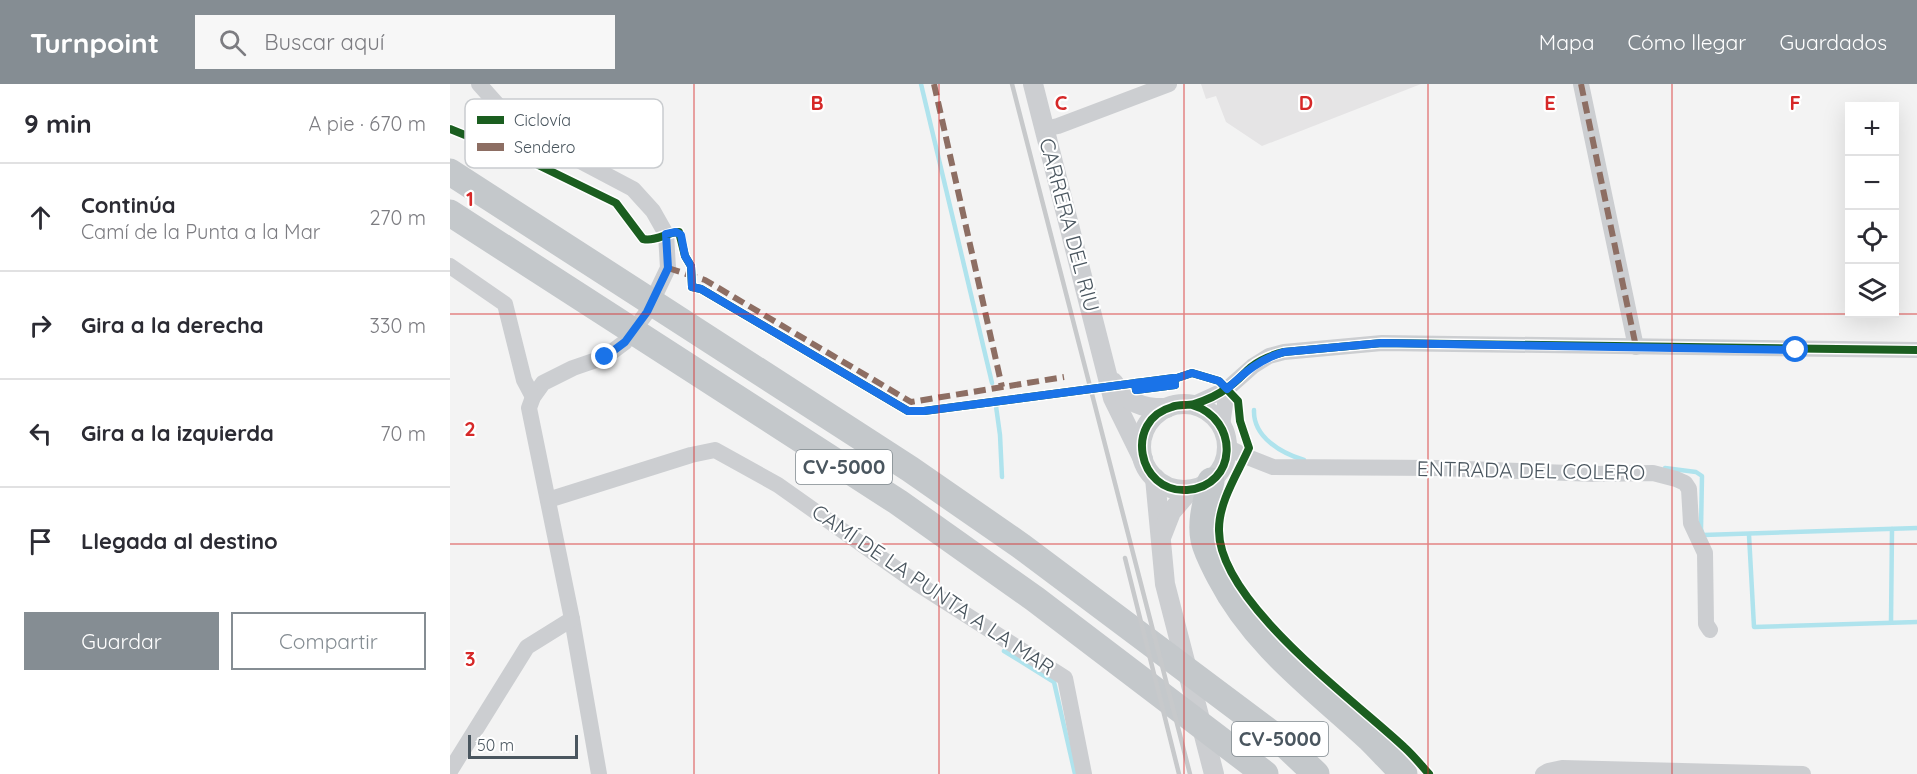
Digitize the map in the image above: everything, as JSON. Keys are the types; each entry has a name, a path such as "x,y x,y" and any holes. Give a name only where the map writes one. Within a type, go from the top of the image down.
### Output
{"highway":[{"name":"CV-5000","path":"450,172 910,470 1021,546 1280,740 1316,774"},
{"name":"CV-5000","path":"450,213 898,501 1035,599 1260,769"},
{"path":"1200,485 1204,539 1209,556 1227,591 1249,624 1282,661 1369,738 1404,774"}],"street":[{"path":"479,84 492,99"},
{"name":"CARRERA DEL RIU","path":"1033,84 1113,398 1143,459"},
{"path":"1044,129 1058,126 1169,84"},
{"path":"1581,84 1636,347"},
{"path":"593,168 633,189 653,211 666,234 668,268 647,312 625,342 605,357 573,368 543,383 529,408 572,619 598,774"},
{"path":"450,266 505,304 524,380 533,398"},
{"path":"1192,405 1227,389 1253,366 1269,356 1284,352 1382,343 1917,350"},
{"name":"CARRERA DEL RIU","path":"1106,367 1119,392 1128,400 1152,409 1167,408"},
{"path":"1161,538 1171,512 1223,466 1227,447 1222,426 1227,389"},
{"path":"1200,485 1171,488 1155,478 1143,459 1142,442 1148,425 1153,418 1167,408 1184,404 1209,412 1222,426"},
{"name":"ENTRADA DEL COLERO","path":"1227,447 1273,466 1439,468 1595,474 1653,473 1676,479 1685,483 1689,489 1691,523 1705,553 1706,624 1710,630"},
{"name":"CAMÍ DE LA PUNTA A LA MAR","path":"548,500 691,455 715,450 778,485 918,584 1065,678 1084,774"},
{"path":"1155,478 1165,584 1214,774"},
{"path":"451,767 527,647 572,619"},
{"path":"1543,774 1562,768 1653,773 1803,774"}],"shaded area":[{"path":"1201,84 1421,84 1262,146 1226,122 1216,96 1206,99"}],"waterway":[{"path":"921,84 992,383"},
{"path":"995,399 1002,477"},
{"path":"1254,410 1255,420 1263,436 1286,453 1304,460"},
{"path":"1665,468 1696,472 1702,476 1701,529 1703,535 1917,528"},
{"path":"1891,622 1892,529"},
{"path":"1749,535 1754,627 1917,622"},
{"path":"1004,651 1054,682 1075,774"}],"railway":[{"path":"1012,84 1190,774"},
{"path":"1125,558 1179,774"}],"marked path":[{"path":"934,84 1002,387"},
{"path":"1581,84 1636,347"},
{"path":"668,268 705,280 911,402 1064,377"}],"cycle path":[{"path":"450,129 465,135"},
{"path":"544,168 616,203 643,239 648,240 679,232 685,256 691,266 692,287 701,289 908,411 924,411 1135,383"},
{"path":"1192,405 1208,413 1219,424 1225,437 1227,451 1224,465 1216,477 1204,486 1187,490 1170,488 1157,480 1148,468 1143,454 1142,440 1147,426 1157,414 1172,407 1194,404 1215,395 1233,384 1259,362 1284,352 1382,343 1917,350"},
{"path":"1174,378 1192,373 1219,381 1238,401 1240,421 1249,448 1222,508 1219,529 1224,557 1240,587 1263,617 1292,647 1404,747 1429,774"},
{"path":"1146,382 1174,378"},
{"path":"1135,383 1136,390 1175,385 1174,378"},
{"path":"1146,382 1174,378"},
{"path":"1135,383 1146,382"},
{"path":"1135,383 1146,382"}],"route":[{"path":"605,357 625,342 647,312 668,268 666,234 676,232 681,235 685,256 691,266 692,287 701,289 908,411 924,411 1023,398 1174,378 1175,385 1136,390 1135,383 1177,378 1192,373 1219,381 1227,389 1253,366 1269,356 1284,352 1382,343 1796,350"}]}
